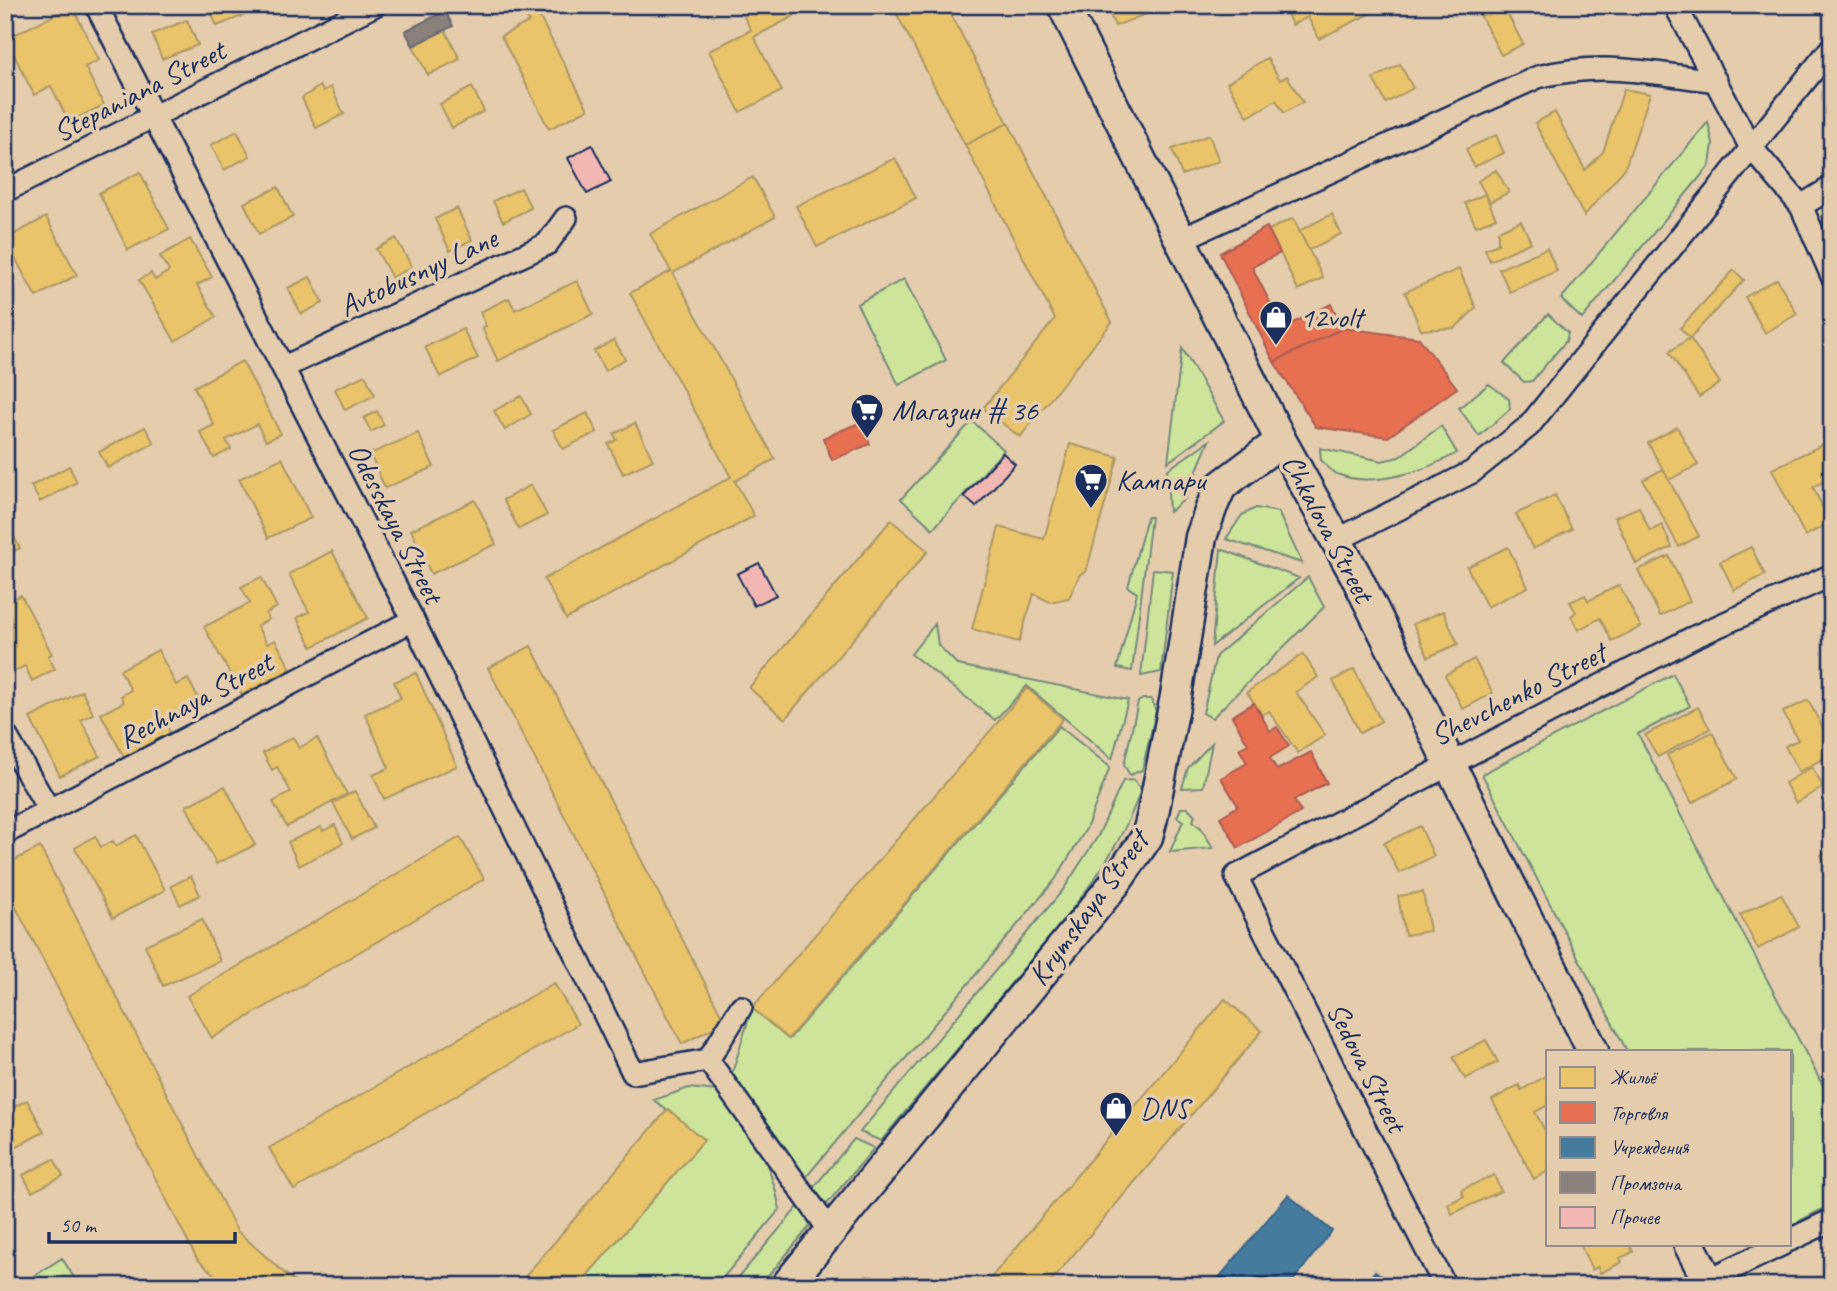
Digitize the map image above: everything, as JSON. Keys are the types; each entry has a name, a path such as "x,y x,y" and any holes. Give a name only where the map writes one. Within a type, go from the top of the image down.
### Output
{"main road":[{"name":"Chkalova Street","path":"1063,5 1281,441 1337,540 1591,1050"},
{"name":"Krymskaya Street","path":"786,1286 1107,892 1147,837 1176,696 1201,537 1221,486 1281,441"},
{"path":"1690,1246 1705,1284"}],"street":[{"name":"Odesskaya Street","path":"96,5 413,620 633,1073 708,1059"},
{"name":"Stepaniana Street","path":"5,191 375,5"},
{"path":"1675,5 1750,146 1801,206 1832,276"},
{"path":"1337,540 1472,472 1529,426 1750,146 1832,47"},
{"path":"1182,239 1538,77 1568,70 1601,67 1716,81"},
{"path":"1801,206 1832,187"},
{"name":"Avtobusnyy Lane","path":"284,367 547,244 566,218"},
{"name":"Shevchenko Street","path":"1236,876 1692,638 1832,575"},
{"name":"Rechnaya Street","path":"5,832 413,620"},
{"path":"5,734 49,810"},
{"name":"Sedova Street","path":"1236,876 1445,1286"},
{"path":"741,1007 708,1059 830,1231"},
{"path":"1792,1239 1832,1220"},
{"path":"1705,1284 1779,1246"}],"green space":[{"path":"1708,122 1713,144 1710,165 1582,319 1561,299"},
{"path":"904,279 946,360 899,385 857,304"},
{"path":"1548,314 1568,333 1566,341 1532,381 1524,382 1504,363"},
{"path":"1182,348 1224,421 1168,462"},
{"path":"1489,384 1509,399 1510,409 1479,436 1459,408"},
{"path":"972,421 1004,450 933,529 901,499"},
{"path":"1441,426 1457,453 1415,471 1382,478 1351,478 1330,470 1321,460 1320,448 1382,461 1399,457"},
{"path":"1209,441 1185,499 1169,512 1167,470"},
{"path":"1256,508 1278,512 1302,563 1226,539 1242,515"},
{"path":"1147,517 1151,517 1132,671 1117,668 1137,593 1128,587"},
{"path":"1221,549 1299,578 1212,646"},
{"path":"1153,569 1173,571 1161,672 1141,676"},
{"path":"1308,577 1324,607 1212,718 1203,713 1216,656"},
{"path":"935,624 938,645 958,665 1128,700 1112,759 1027,686 995,720 911,654"},
{"path":"1673,674 1690,706 1638,734 1832,1103 1832,1204 1792,1225 1792,1050 1626,1050 1482,774"},
{"path":"1151,699 1156,711 1142,770 1130,775 1124,765 1138,702"},
{"path":"1059,726 1110,767 1086,829 1055,880 802,1182 731,1077 752,1008 789,1039"},
{"path":"1212,743 1203,787 1182,788 1188,768"},
{"path":"1133,780 1141,789 1118,842 1069,913 881,1141 860,1132 1063,890 1098,836 1123,781"},
{"path":"1181,808 1188,808 1195,815 1193,821 1201,828 1213,848 1170,852 1183,821 1177,817"},
{"path":"689,1088 717,1091 740,1116 765,1161 780,1209 716,1286 578,1286 704,1140 654,1100"},
{"path":"854,1139 874,1148 822,1210 809,1193"},
{"path":"803,1201 816,1219 760,1286 731,1286"},
{"path":"62,1258 79,1286 19,1286"}],"building: Жильё":[{"path":"208,5 247,5 250,13 217,26"},
{"path":"520,5 562,5 539,16 588,109 549,129 501,36 529,22"},
{"path":"738,5 789,5 794,16 754,37 782,91 740,112 709,51 751,30"},
{"path":"892,5 946,5 1008,123 965,145"},
{"path":"1106,5 1146,5 1149,13 1115,26"},
{"path":"1295,5 1387,5 1319,39 1308,17 1292,25 1285,10"},
{"path":"1475,5 1503,5 1523,44 1501,55"},
{"path":"72,6 99,60 85,67 104,105 69,122 51,86 34,95 6,39"},
{"path":"187,20 198,45 162,59 152,34"},
{"path":"445,30 460,59 428,75 413,46"},
{"path":"1267,58 1280,80 1287,76 1303,102 1284,113 1276,100 1248,117 1227,83"},
{"path":"1400,64 1413,88 1386,103 1373,79"},
{"path":"320,86 323,91 331,87 344,114 316,128 302,98"},
{"path":"472,87 484,111 452,128 440,104"},
{"path":"1624,89 1650,94 1625,168 1584,216 1535,123 1555,112 1585,170 1603,152"},
{"path":"1008,123 1112,322 1020,437 983,408 1055,319 965,145"},
{"path":"237,131 250,156 224,170 211,145"},
{"path":"1209,135 1219,161 1182,175 1172,149"},
{"path":"1496,135 1504,153 1474,167 1466,149"},
{"path":"895,158 916,198 817,247 796,206"},
{"path":"1496,170 1509,192 1490,202 1478,181"},
{"path":"140,172 169,229 128,250 99,193"},
{"path":"753,177 775,217 673,273 775,459 735,481 754,516 566,619 544,579 731,477 630,293 671,271 650,234"},
{"path":"278,187 293,217 259,234 244,203"},
{"path":"521,188 531,208 503,222 493,201"},
{"path":"1485,194 1496,218 1476,226 1465,203"},
{"path":"457,208 472,240 450,251 435,219"},
{"path":"1332,214 1341,234 1309,250 1299,231"},
{"path":"46,217 77,275 36,297 5,239"},
{"path":"1293,218 1323,278 1298,290 1269,230"},
{"path":"1521,221 1531,242 1490,261 1485,249 1498,244 1498,231"},
{"path":"396,238 412,267 392,278 376,249"},
{"path":"190,239 212,277 197,285 216,317 175,341 139,280 151,273 155,280 169,271 160,256"},
{"path":"1547,248 1557,271 1510,292 1499,269"},
{"path":"1459,269 1476,308 1455,328 1421,330 1405,292"},
{"path":"1734,270 1744,280 1690,338 1680,328"},
{"path":"310,277 323,303 301,314 288,288"},
{"path":"1777,279 1797,314 1765,333 1745,297"},
{"path":"577,281 593,314 498,361 482,328 486,326 480,312 509,298 515,310"},
{"path":"463,329 478,358 440,377 425,347"},
{"path":"1690,338 1720,383 1699,397 1669,352"},
{"path":"614,340 625,359 605,371 594,351"},
{"path":"242,361 281,434 266,441 257,424 226,440 231,449 214,458 200,432 214,425 194,387"},
{"path":"365,375 375,395 345,410 335,389"},
{"path":"521,396 531,414 505,430 494,411"},
{"path":"377,411 384,425 371,432 364,418"},
{"path":"587,413 597,432 563,449 553,430"},
{"path":"635,423 653,460 623,474 608,444 617,440 614,434"},
{"path":"145,427 154,443 108,468 99,452"},
{"path":"1677,427 1698,465 1669,480 1648,443"},
{"path":"418,433 434,467 385,488 370,454"},
{"path":"1832,440 1832,477 1813,487 1830,523 1805,536 1772,469"},
{"path":"1070,444 1118,457 1086,572 1080,574 1069,598 1050,602 1034,594 1019,642 972,629 999,527 1044,539"},
{"path":"282,458 311,518 268,538 239,479"},
{"path":"69,466 77,482 40,502 31,486"},
{"path":"1663,469 1699,536 1679,547 1643,480"},
{"path":"531,485 547,515 519,529 503,500"},
{"path":"1555,495 1572,529 1533,549 1516,514"},
{"path":"475,500 496,544 431,574 411,530"},
{"path":"1639,507 1650,531 1662,525 1672,547 1636,564 1615,517"},
{"path":"891,520 928,551 785,719 749,688"},
{"path":"8,526 20,548 5,556 5,528"},
{"path":"1508,547 1528,587 1487,607 1467,567"},
{"path":"1751,547 1765,575 1734,590 1720,562"},
{"path":"332,551 368,618 312,647 297,618 309,612 289,574"},
{"path":"1669,556 1690,601 1660,616 1638,570"},
{"path":"261,577 277,607 266,613 269,619 257,626 267,644 275,640 291,669 242,695 204,627 250,603 241,587"},
{"path":"1619,585 1641,627 1612,641 1600,618 1578,630 1571,616 1576,612 1570,602 1585,595 1588,601"},
{"path":"21,595 52,654 48,656 55,669 32,681 25,666 5,676 5,603"},
{"path":"1443,611 1458,644 1428,657 1413,624"},
{"path":"531,646 725,1022 682,1044 488,668"},
{"path":"158,650 176,685 188,679 201,703 165,722 171,734 125,759 101,714 124,702 121,696 131,690 120,670"},
{"path":"1303,654 1318,677 1296,692 1325,735 1298,753 1269,711 1262,715 1247,692"},
{"path":"1474,659 1493,693 1463,709 1445,675"},
{"path":"1354,669 1381,721 1360,733 1333,681"},
{"path":"416,673 457,766 384,799 373,775 389,768 365,714 401,698 394,682"},
{"path":"1027,688 1063,719 788,1039 752,1008"},
{"path":"82,691 93,714 81,720 100,756 60,776 30,718"},
{"path":"1808,700 1832,745 1832,754 1799,772 1785,746 1798,740 1783,712"},
{"path":"1698,707 1710,729 1658,757 1645,735"},
{"path":"1712,732 1737,779 1692,803 1667,755"},
{"path":"293,737 299,748 317,738 347,794 287,827 273,802 291,792 277,767 272,770 263,753"},
{"path":"1812,767 1823,787 1796,803 1785,783"},
{"path":"225,786 255,845 216,864 186,806"},
{"path":"355,791 374,828 352,839 333,803"},
{"path":"335,825 343,843 299,866 288,842 321,827 323,831"},
{"path":"1420,826 1434,856 1399,873 1384,843"},
{"path":"136,835 165,890 113,918 75,848 95,836 101,847 113,841 116,846"},
{"path":"460,837 484,879 212,1038 187,996"},
{"path":"40,847 237,1231 299,1286 227,1286 197,1259 5,886 5,865"},
{"path":"1832,849 1832,874 1821,855"},
{"path":"191,876 200,895 180,905 171,886"},
{"path":"1423,892 1430,931 1405,935 1398,896"},
{"path":"1781,894 1799,927 1758,949 1740,915"},
{"path":"202,919 220,961 163,986 145,945"},
{"path":"554,983 578,1024 294,1190 269,1148"},
{"path":"1225,999 1262,1031 1047,1286 984,1286"},
{"path":"1486,1040 1498,1062 1465,1079 1453,1057"},
{"path":"1546,1076 1546,1106 1535,1112 1546,1132 1546,1172 1534,1179 1492,1100 1519,1085 1521,1090"},
{"path":"27,1100 44,1132 6,1152 5,1111"},
{"path":"668,1109 704,1140 578,1286 517,1286"},
{"path":"54,1159 63,1176 32,1192 23,1175"},
{"path":"1494,1175 1501,1191 1452,1214 1448,1204 1464,1196 1461,1190"},
{"path":"1581,1246 1630,1246 1633,1252 1620,1258 1622,1262 1600,1273 1598,1267 1592,1270"}],"building: Торговля":[{"path":"1267,227 1280,253 1252,267 1283,328 1331,304 1343,328 1274,362 1220,253"},
{"path":"1343,328 1419,338 1457,388 1388,437 1316,427 1274,362"},
{"path":"861,422 870,444 832,460 823,438"},
{"path":"1254,703 1270,731 1277,727 1289,746 1270,758 1277,770 1311,752 1327,783 1294,800 1301,812 1238,848 1220,817 1238,806 1221,778 1247,763 1239,749 1248,744 1232,716"}],"building: Учреждения":[{"path":"1288,1195 1332,1231 1289,1286 1212,1286"},
{"path":"1375,1271 1394,1286 1363,1286"}],"building: Промзона":[{"path":"445,11 453,26 413,46 405,31"}],"building: Прочее":[{"path":"592,145 611,182 587,194 568,158"},
{"path":"1003,453 1015,464 976,507 964,496"},
{"path":"759,563 776,595 754,606 737,574"}],"place":[{"name":"12volt","path":"1276,347"},
{"name":"Магазин # 36","path":"867,440"},
{"name":"Кампари","path":"1091,510"},
{"name":"DNS","path":"1116,1138"}]}
